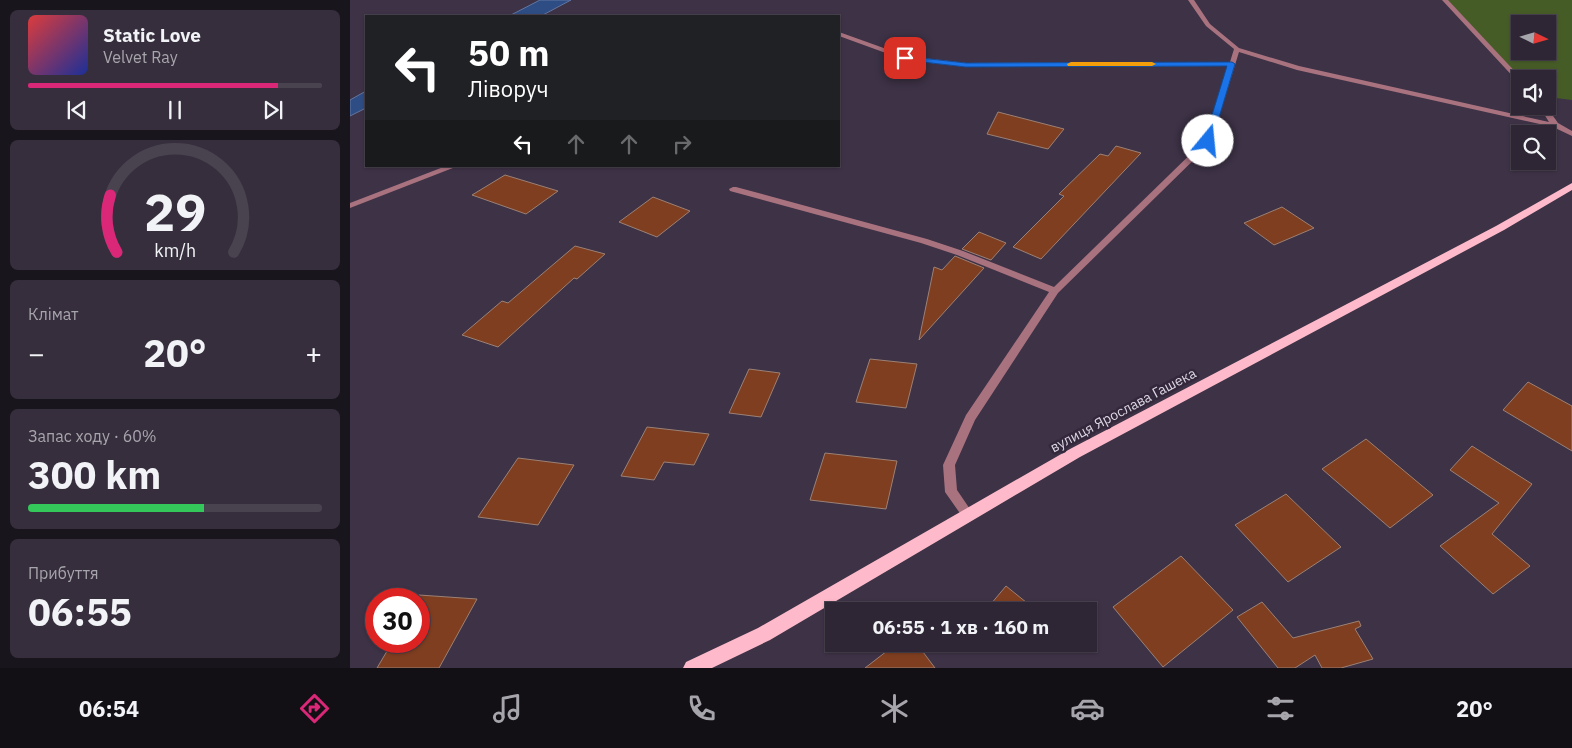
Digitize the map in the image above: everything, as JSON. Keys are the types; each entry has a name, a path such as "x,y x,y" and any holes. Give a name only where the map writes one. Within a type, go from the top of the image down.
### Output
{"main road":[{"name":"вулиця Ярослава Гашека","path":"692,668 764,634 1075,453 1571,189"}],"street":[{"path":"1191,0 1208,25 1237,49 1297,68 1555,125"},
{"path":"1445,0 1511,71"},
{"path":"840,34 905,58 966,65 1232,64"},
{"path":"968,515 952,492 948,465 970,418 1055,291 1208,141 1237,49"},
{"path":"1548,115 1555,125"},
{"path":"1556,126 1572,134"},
{"path":"350,206 451,167"},
{"path":"733,189 924,241 960,253 1055,291"}],"green space":[{"path":"1445,0 1572,0 1572,100 1556,98 1556,70 1511,70"}],"water":[{"path":"540,0 571,0 543,15 511,15"},
{"path":"365,92 365,108 350,116 350,100"}],"building":[{"path":"998,112 1064,129 1048,149 987,134"},
{"path":"1116,146 1141,153 1041,259 1013,247 1064,196 1059,194 1100,154 1108,156"},
{"path":"505,175 558,191 526,214 472,195"},
{"path":"653,197 690,211 657,237 619,222"},
{"path":"1282,207 1314,228 1274,245 1244,223"},
{"path":"979,232 1006,243 991,260 962,249"},
{"path":"575,246 605,254 577,279 574,278 498,347 462,335 502,301 508,303"},
{"path":"955,256 984,268 919,340 934,267 942,270"},
{"path":"870,359 917,364 906,408 856,402"},
{"path":"749,369 780,373 761,417 729,413"},
{"path":"1528,382 1572,406 1572,451 1503,410"},
{"path":"647,427 709,434 694,465 664,462 654,480 621,476"},
{"path":"1366,439 1433,495 1390,528 1322,469"},
{"path":"1472,446 1532,484 1492,534 1530,566 1493,594 1440,546 1499,503 1450,470"},
{"path":"825,453 897,461 886,509 810,500"},
{"path":"518,458 574,465 538,525 478,517"},
{"path":"1286,494 1341,547 1288,582 1235,525"},
{"path":"1181,556 1233,610 1163,667 1113,607"},
{"path":"1006,586 1026,602 993,602"},
{"path":"430,596 477,599 439,668 377,668 386,653 430,653"},
{"path":"1262,602 1293,638 1359,621 1361,626 1355,629 1373,659 1341,668 1322,668 1315,655 1295,668 1278,668 1237,617"},
{"path":"886,652 923,652 935,668 865,668"}],"slow traffic":[{"path":"1071,64 1152,64"}],"route":[{"path":"905,58 966,65 1232,64 1208,141"}]}
